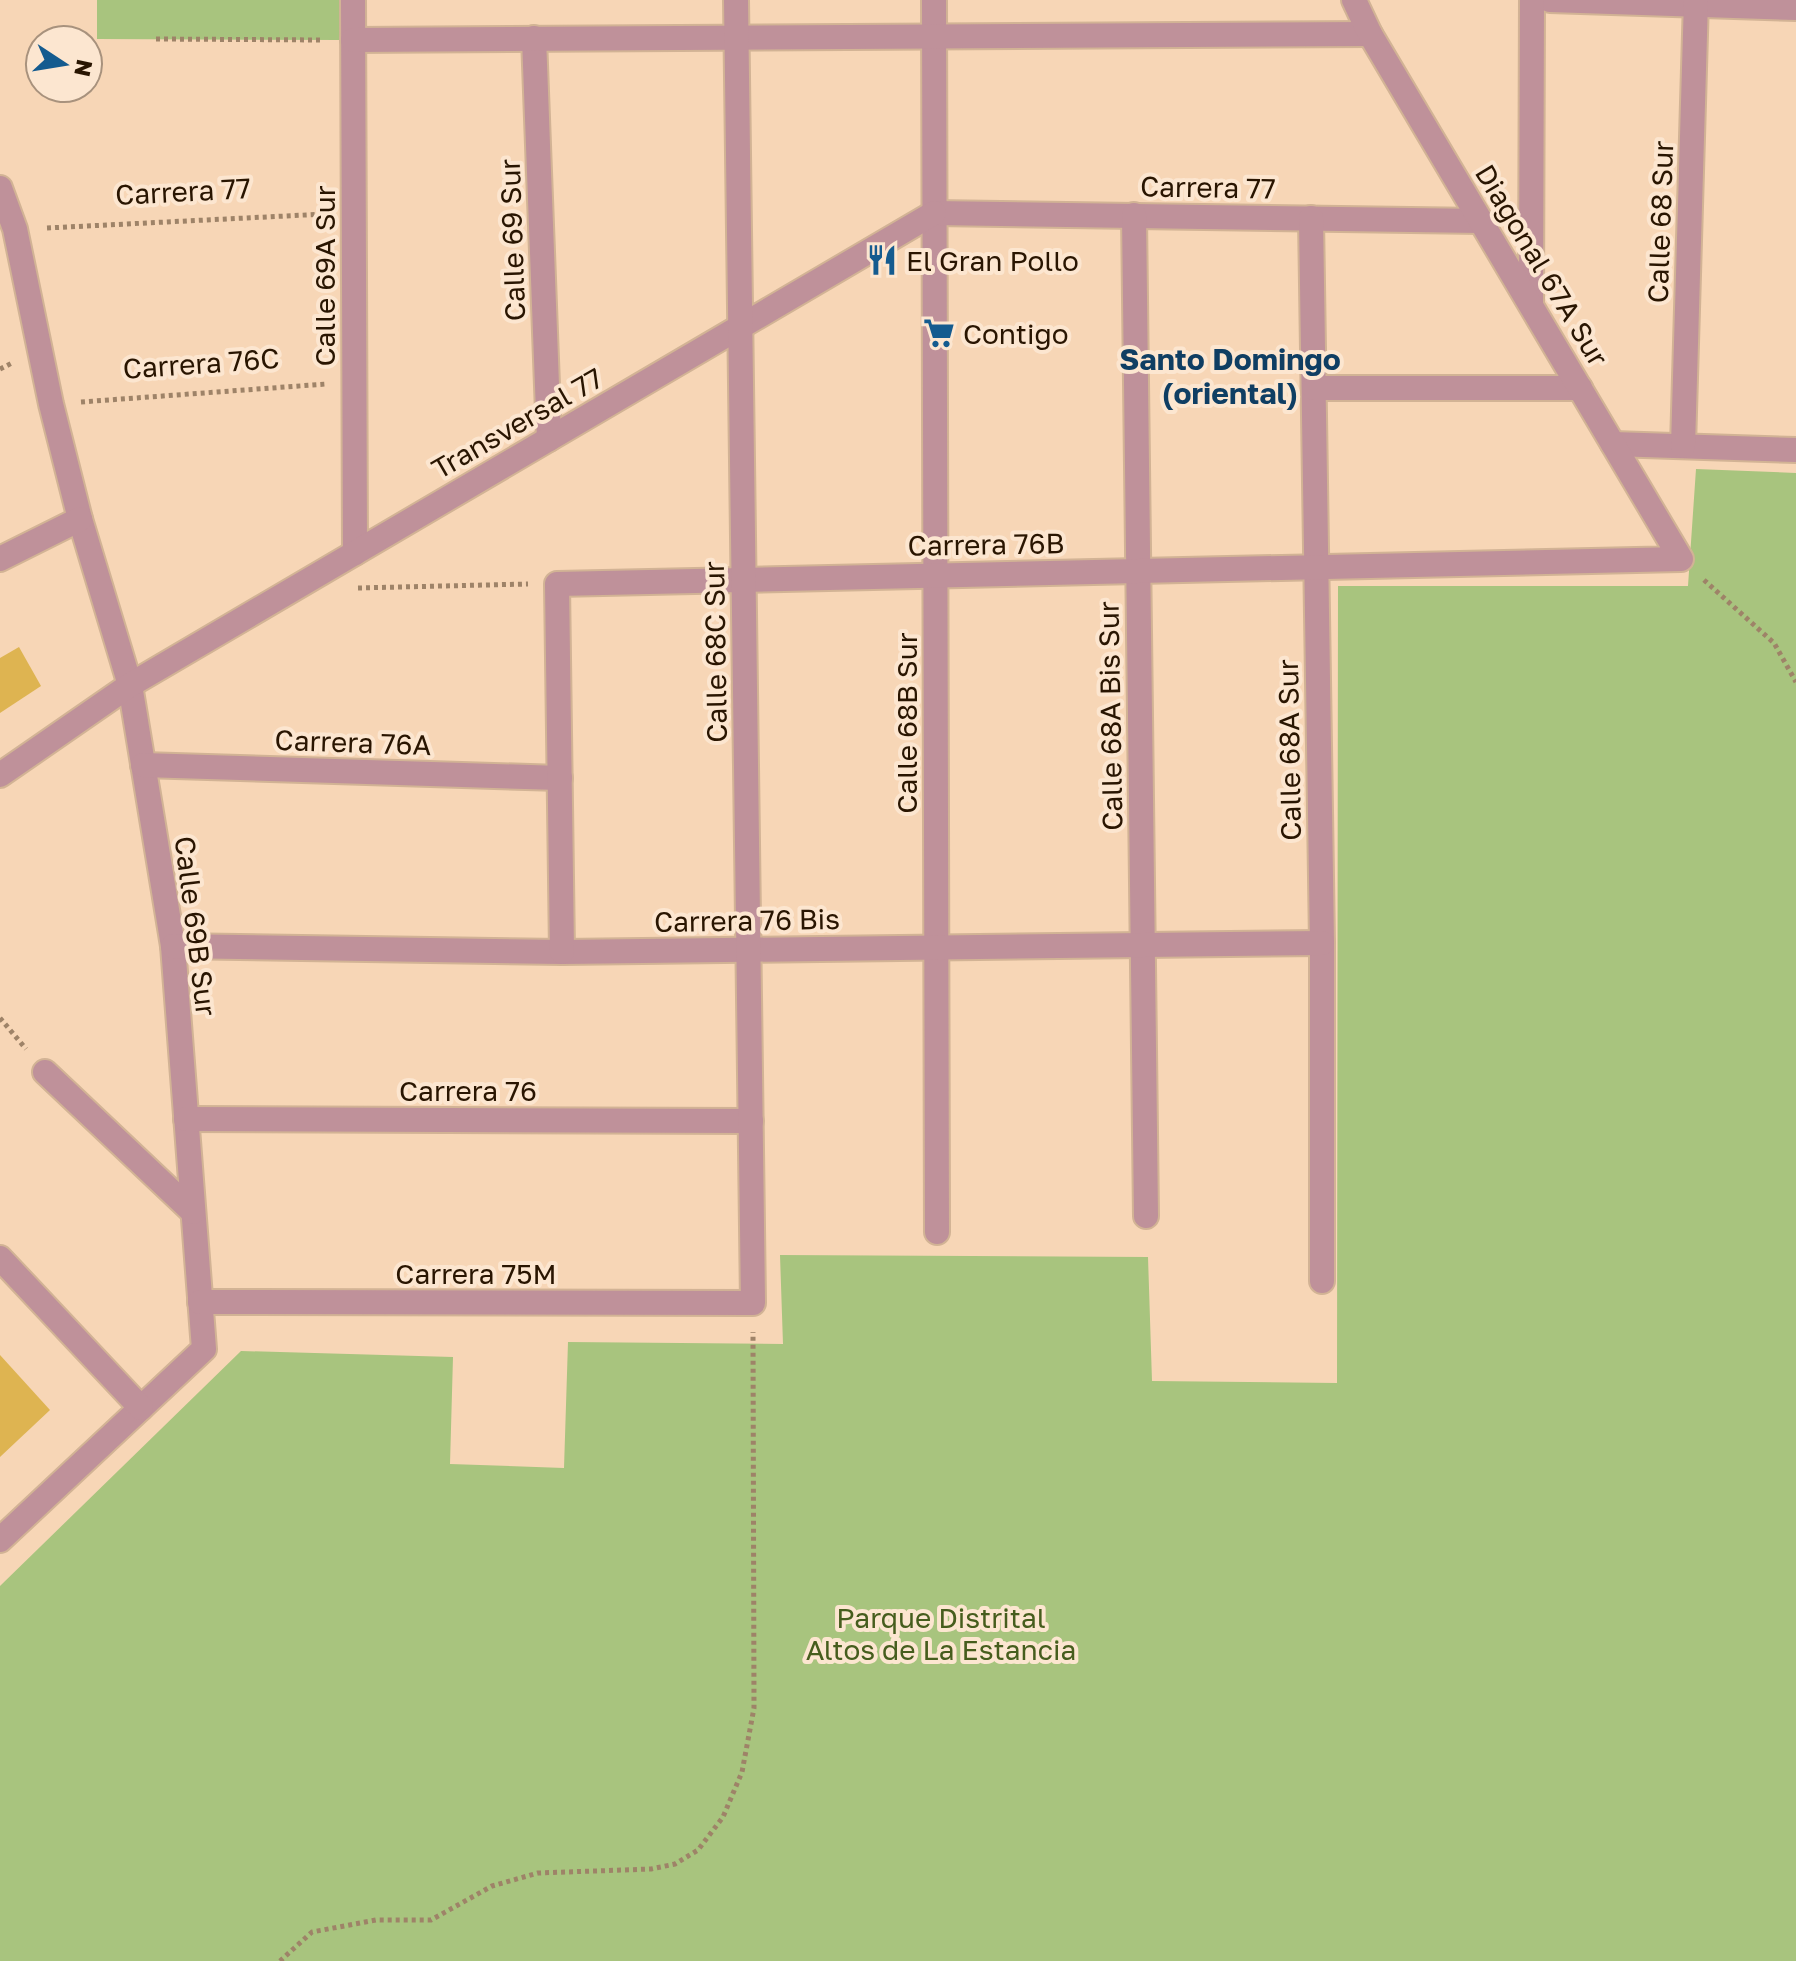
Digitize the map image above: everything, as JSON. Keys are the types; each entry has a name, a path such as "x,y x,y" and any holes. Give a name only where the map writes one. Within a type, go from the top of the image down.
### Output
{"street":[{"name":"Calle 69A Sur","path":"353,0 355,553"},
{"name":"Calle 68C Sur","path":"736,0 753,1303"},
{"path":"934,0 934,213"},
{"name":"Diagonal 67A Sur","path":"1354,0 1370,34 1681,559"},
{"path":"1531,304 1532,0"},
{"path":"1550,0 1696,2 1796,8"},
{"name":"Calle 68 Sur","path":"1683,446 1696,2"},
{"path":"353,40 934,34 1370,34"},
{"name":"Calle 69 Sur","path":"534,38 549,439"},
{"name":"Calle 69B Sur","path":"0,188 15,229 51,404 80,519 130,685 173,946 204,1349 141,1408"},
{"name":"Carrera 77","path":"934,213 1481,221"},
{"name":"Transversal 77","path":"0,775 130,685 934,213"},
{"name":"Calle 68B Sur","path":"934,213 937,1232"},
{"name":"Calle 68A Bis Sur","path":"1134,215 1146,1216"},
{"name":"Calle 68A Sur","path":"1311,218 1322,943 1322,1281"},
{"path":"1314,388 1580,388"},
{"path":"1613,444 1796,450"},
{"path":"0,559 80,519"},
{"name":"Carrera 76B","path":"557,584 1681,559"},
{"path":"557,584 562,952"},
{"name":"Carrera 76A","path":"143,765 560,778"},
{"name":"Carrera 76 Bis","path":"173,946 562,952 1322,943"},
{"path":"45,1072 193,1212"},
{"name":"Carrera 76","path":"186,1119 751,1121"},
{"path":"0,1258 141,1408 0,1540"},
{"name":"Carrera 75M","path":"200,1302 753,1303"}],"path":[{"path":"156,39 353,40"},
{"name":"Carrera 77","path":"15,229 354,212"},
{"name":"Carrera 76C","path":"51,404 355,382"},
{"path":"1681,559 1774,643 1796,682"},
{"path":"354,588 557,584"},
{"path":"0,1018 45,1072"},
{"path":"280,1961 312,1932 376,1920 431,1920 492,1886 538,1873 651,1869 675,1864 698,1850 723,1817 742,1772 754,1708 753,1303"}],"green space":[{"path":"97,0 340,0 340,40 104,39 104,24 97,24"},
{"name":"Parque Distrital Altos de La Estancia","path":"1696,469 1796,473 1796,1961 0,1961 0,1586 241,1351 453,1357 450,1464 564,1468 568,1342 783,1344 780,1255 1148,1257 1152,1381 1337,1383 1338,586 1688,586"}],"building":[{"path":"19,647 41,686 0,713 0,658"},
{"path":"0,1355 50,1410 0,1457"}],"place":[{"name":"El Gran Pollo","path":"882,260"},
{"name":"Contigo","path":"939,333"}],"district":[{"name":"Santo Domingo (oriental)","path":"1230,376"}]}
